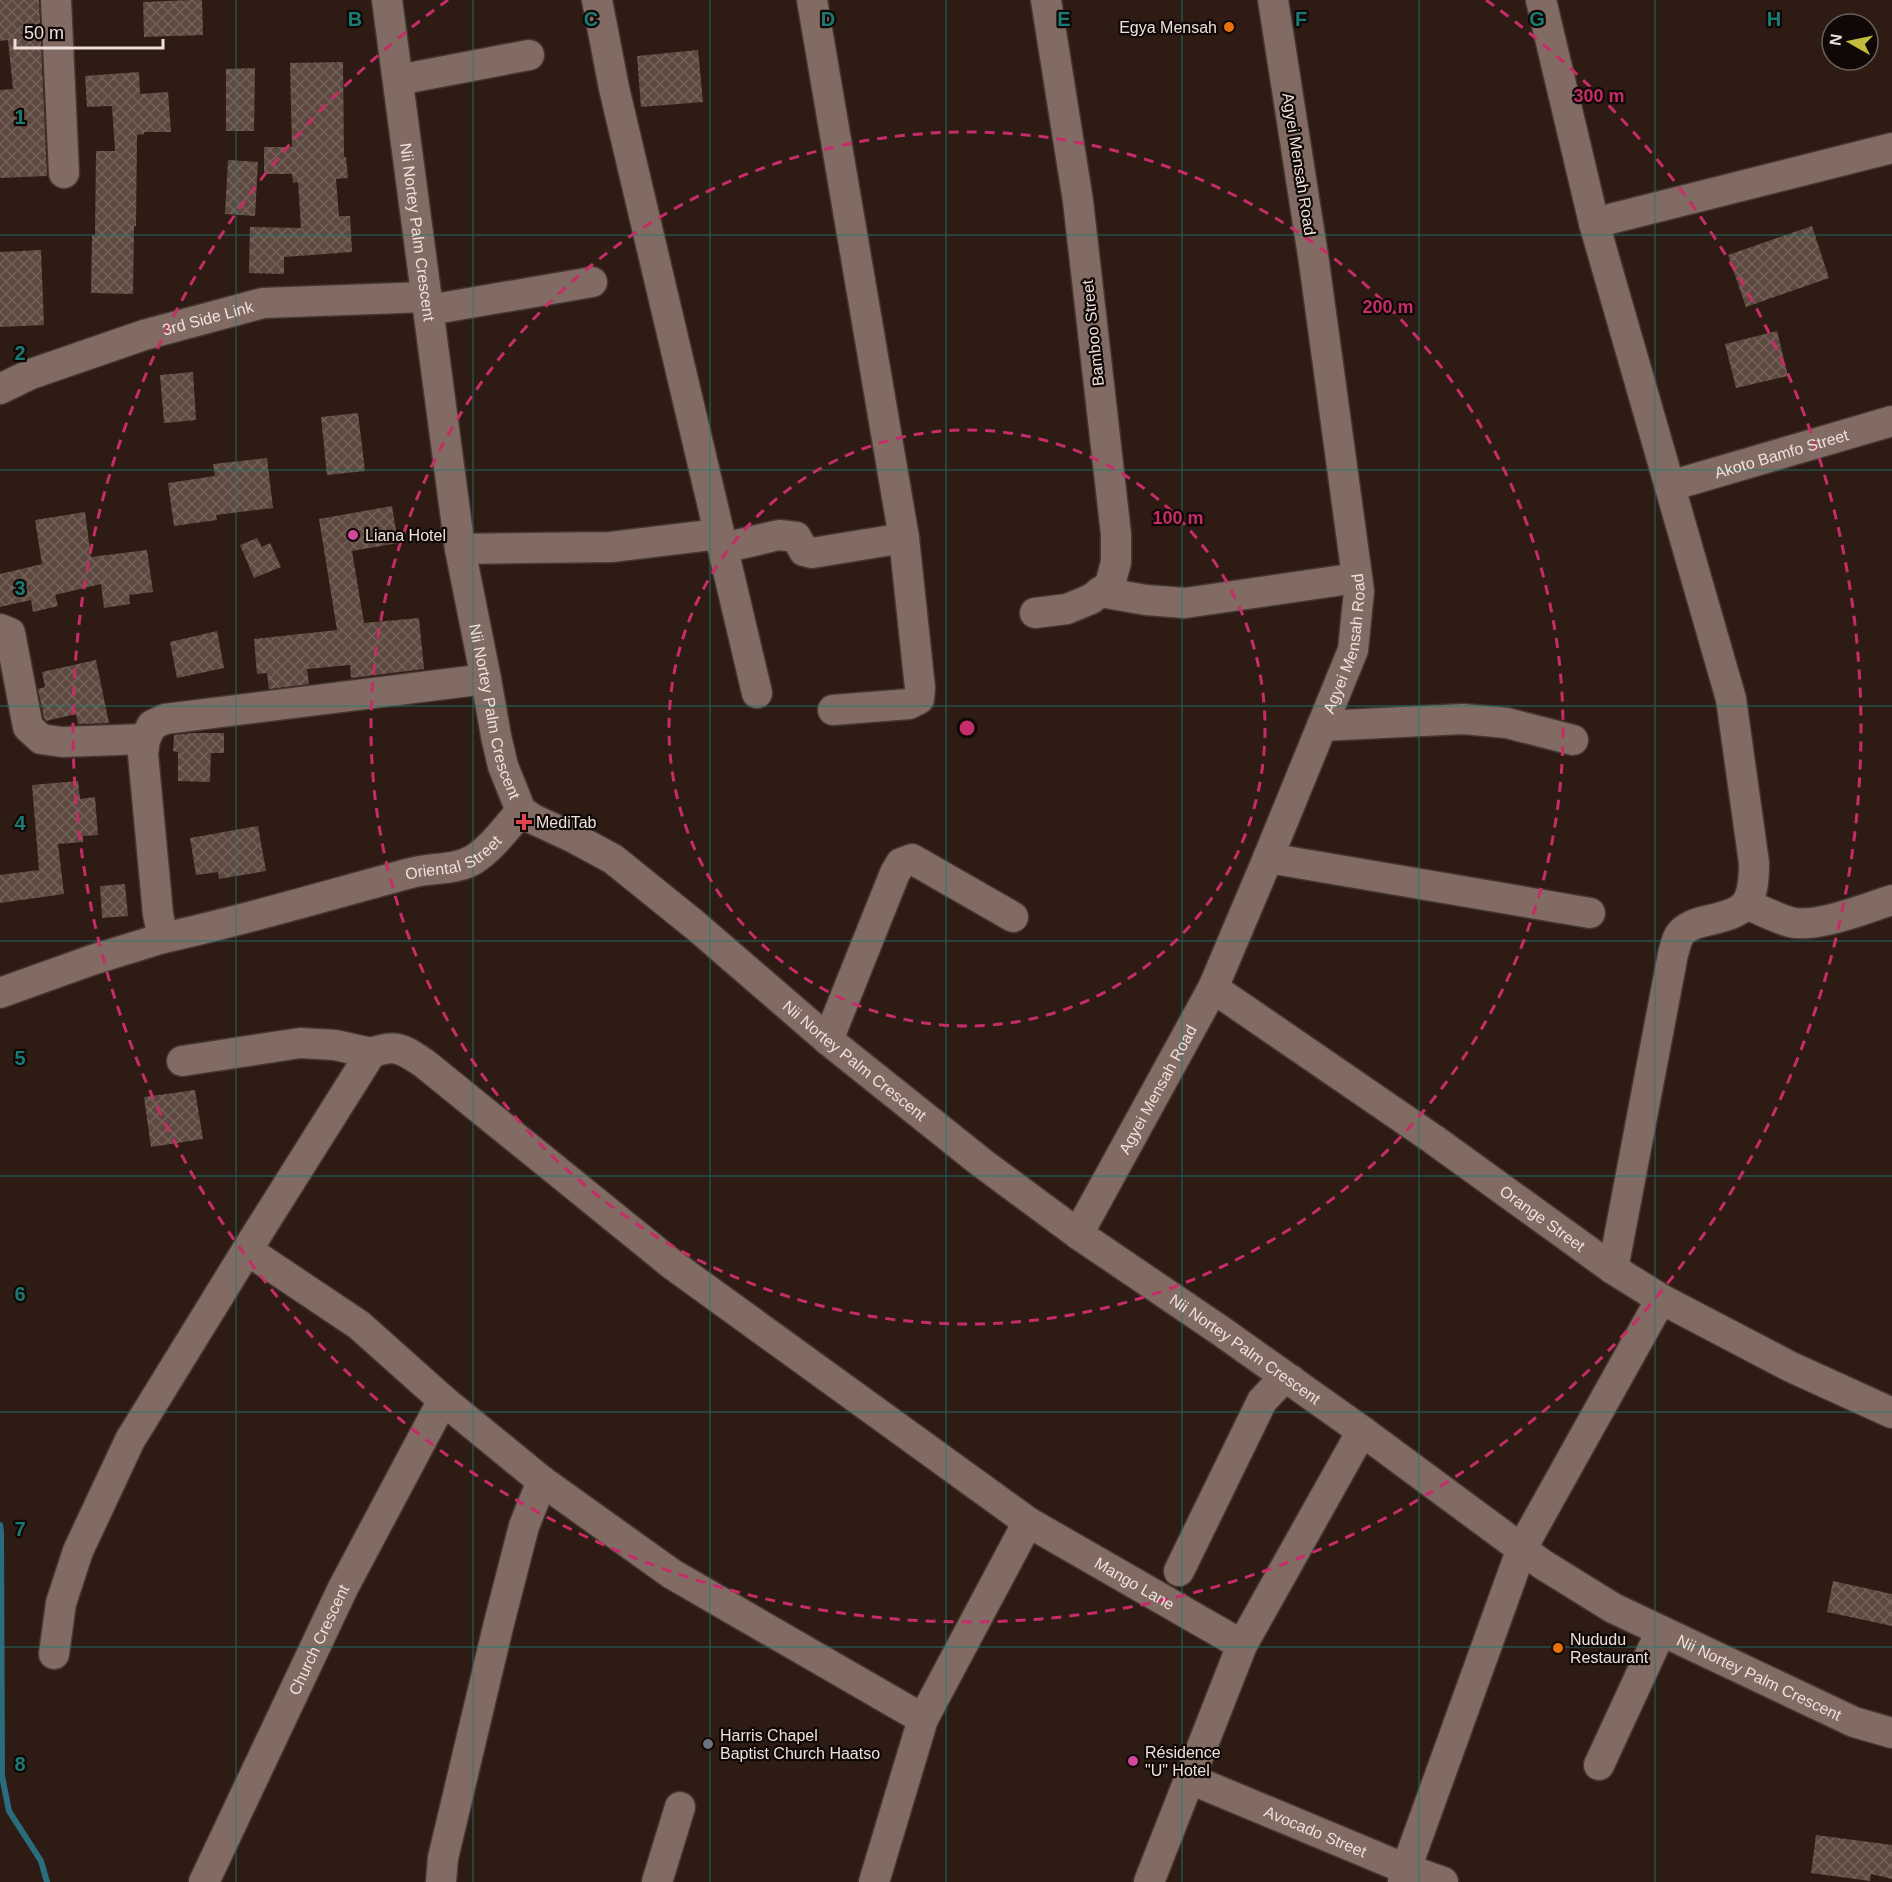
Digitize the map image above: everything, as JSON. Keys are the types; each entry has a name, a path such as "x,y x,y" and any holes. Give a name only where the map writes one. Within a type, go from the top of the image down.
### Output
{"street":[{"path":"56,0 64,172"},
{"name":"Nii Nortey Palm Crescent","path":"387,0 460,549 496,736 503,766 521,811 613,860 696,926 828,1040 982,1163 1078,1234 1291,1380 1542,1564 1614,1608 1661,1631 1854,1722 1892,1733"},
{"path":"597,0 614,88 757,693"},
{"path":"812,0 904,538 920,688 919,699 909,704 833,710"},
{"name":"Bamboo Street","path":"1046,0 1078,201 1116,534 1116,562 1110,585 1100,592"},
{"name":"Agyei Mensah Road","path":"1078,1234 1213,988 1353,650 1359,591 1314,262 1273,0"},
{"path":"1541,0 1594,223 1731,699 1754,864 1754,885 1746,904 1737,913 1692,925 1679,934 1673,954 1613,1269"},
{"path":"398,80 529,55"},
{"path":"1594,223 1892,148"},
{"name":"3rd Side Link","path":"0,389 31,374 144,335 263,303 428,303 592,282"},
{"name":"Akoto Bamfo Street","path":"1670,486 1892,422"},
{"path":"460,549 611,547 789,535 796,537 804,551 813,553 904,538"},
{"path":"1035,613 1067,609 1091,600 1100,592 1146,600 1185,603 1357,578"},
{"path":"0,628 10,633 28,727 41,739 62,742 145,739"},
{"path":"163,938 158,914 143,754 145,739 152,725 165,719 486,679"},
{"path":"1322,726 1463,719 1486,720 1573,740"},
{"name":"Oriental Street","path":"0,993 92,960 163,938 414,872 448,869 472,860 488,847 521,811"},
{"path":"1268,858 1590,913"},
{"path":"828,1040 901,863 912,860 1012,917"},
{"path":"1746,904 1791,922 1806,924 1821,922 1892,900"},
{"name":"Orange Street","path":"1213,988 1424,1132 1613,1269 1661,1299 1791,1367 1892,1413"},
{"path":"54,1654 61,1602 78,1551 130,1440 371,1053 335,1045 300,1043 182,1061"},
{"name":"Mango Lane","path":"371,1053 384,1048 404,1049 673,1265 1028,1522 1242,1645"},
{"path":"247,1250 359,1325 442,1400 542,1481 672,1574 922,1719"},
{"path":"1404,1876 1522,1548 1661,1299"},
{"path":"1179,1571 1262,1401 1278,1384 1291,1380"},
{"name":"Church Crescent","path":"204,1882 343,1588 442,1400"},
{"path":"1149,1882 1242,1645 1362,1431"},
{"path":"441,1882 443,1857 498,1627 524,1526 542,1481"},
{"path":"874,1882 922,1719 1028,1522"},
{"path":"1599,1765 1661,1631"},
{"name":"Avocado Street","path":"1190,1779 1404,1876 1443,1882"},
{"path":"657,1882 680,1807"}],"building":[{"path":"0,0 39,0 47,176 0,178 0,90 13,89 8,40 0,41"},
{"path":"202,0 203,35 144,37 143,2"},
{"path":"698,50 703,102 641,107 637,56"},
{"path":"343,62 344,157 346,157 348,178 336,179 339,216 350,216 352,252 284,257 284,274 249,273 250,227 301,228 298,182 293,183 292,174 264,174 264,147 292,147 290,63"},
{"path":"255,68 254,131 226,131 226,69"},
{"path":"139,72 140,94 168,92 171,132 144,132 144,134 137,135 133,294 91,293 92,235 95,235 96,151 115,151 112,106 87,107 85,76"},
{"path":"228,160 258,162 255,216 225,214"},
{"path":"1812,226 1829,278 1746,307 1728,255"},
{"path":"41,250 44,325 0,327 0,252"},
{"path":"1777,331 1788,376 1736,388 1725,344"},
{"path":"193,372 196,420 164,423 160,375"},
{"path":"358,413 365,471 327,475 321,417"},
{"path":"267,458 273,508 216,515 217,520 174,526 168,483 215,476 213,464"},
{"path":"392,506 398,543 352,551 364,623 419,618 424,669 351,678 350,665 307,669 309,684 269,689 267,673 257,674 254,639 337,630 319,519"},
{"path":"85,512 91,557 147,550 153,592 129,595 130,604 104,608 101,584 55,595 58,606 33,612 31,600 0,607 0,574 42,564 35,520"},
{"path":"257,538 262,547 270,543 281,567 254,578 240,545"},
{"path":"217,631 224,668 177,678 170,642"},
{"path":"96,660 109,723 78,724 76,714 46,721 38,689 45,687 42,672"},
{"path":"224,733 224,753 211,753 210,782 178,781 178,752 173,751 174,735"},
{"path":"78,781 80,799 95,797 98,835 83,836 83,842 58,844 64,894 0,903 0,875 39,870 32,785"},
{"path":"258,826 266,871 219,879 218,872 196,875 190,838"},
{"path":"125,884 128,916 102,918 100,886"},
{"path":"195,1090 203,1139 151,1147 144,1097"},
{"path":"1833,1581 1892,1594 1892,1626 1827,1612"},
{"path":"1816,1835 1892,1845 1892,1879 1871,1874 1870,1881 1811,1873"}],"waterway":[{"path":"0,1525 2,1776 9,1811 41,1861 47,1882"}],"place":[{"name":"Egya Mensah","path":"1229,27"},
{"name":"Liana Hotel","path":"353,535"},
{"name":"MediTab","path":"524,822"},
{"name":"Nududu Restaurant","path":"1558,1648"},
{"name":"Harris Chapel Baptist Church Haatso","path":"708,1744"},
{"name":"Résidence \"U\" Hotel","path":"1133,1761"}]}
